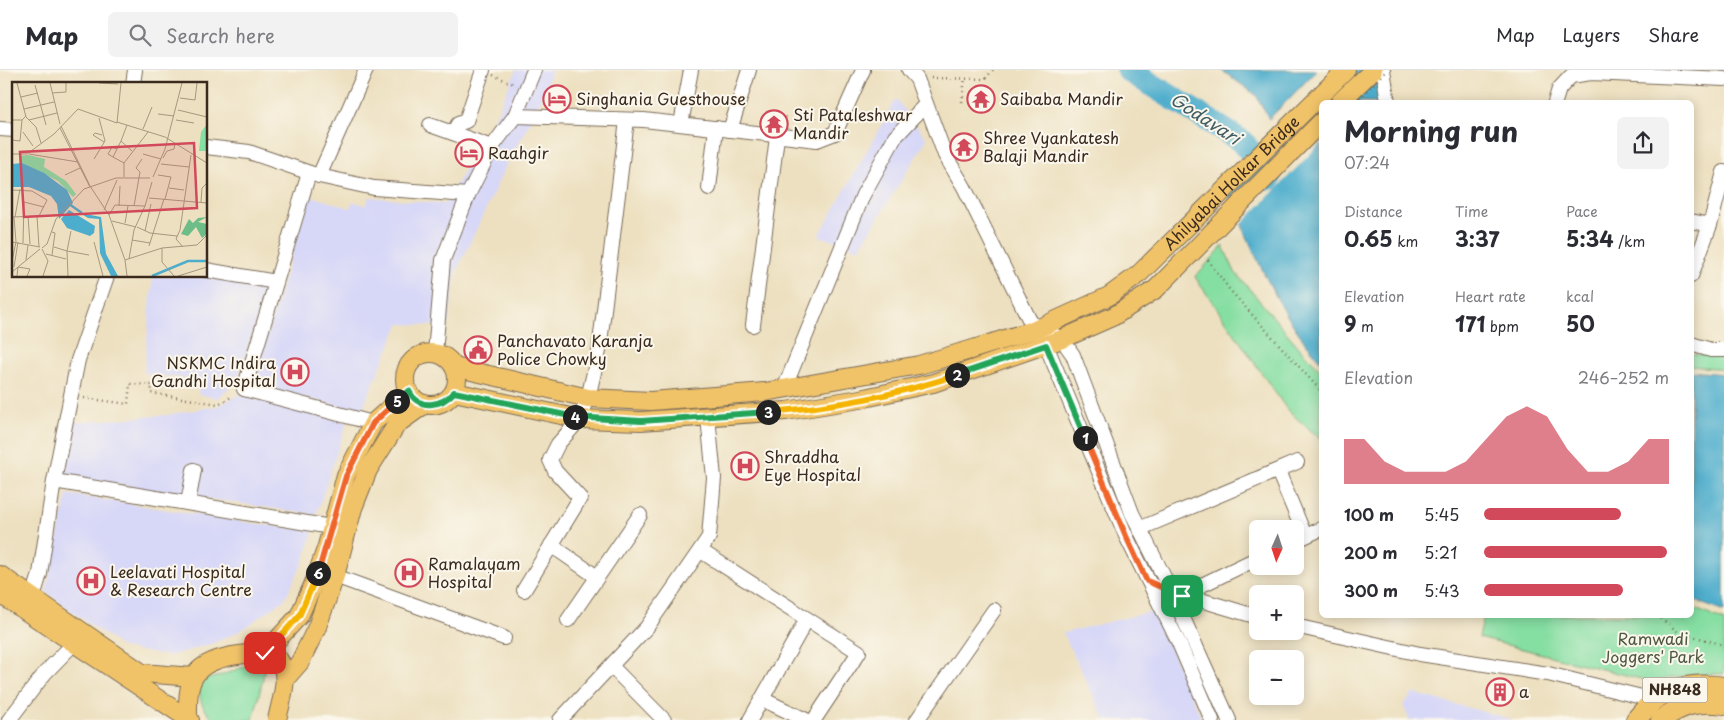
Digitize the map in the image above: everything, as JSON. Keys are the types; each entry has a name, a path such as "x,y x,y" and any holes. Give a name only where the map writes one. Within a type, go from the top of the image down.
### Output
{"highway":[{"name":"NH848","path":"1636,720 1654,700 1675,690 1692,686 1723,700"},
{"name":"NH848","path":"1661,720 1677,708 1723,700"}],"main road":[{"name":"Ahilyabai Holkar Bridge","path":"454,367 588,398 651,401 784,389 919,365 1037,329 1110,296 1138,275 1346,70"},
{"path":"1342,100 1373,70"},
{"name":"Ahilyabai Holkar Bridge","path":"454,392 580,419 641,421 786,410 860,399 933,383 1046,345 1114,316 1156,289 1319,124"},
{"path":"426,353 435,353 450,360 458,376 454,392 441,403 425,404 417,400 409,391 405,378 411,362 426,353"},
{"path":"265,653 299,616 314,583 346,476 373,423 409,391"},
{"path":"286,678 300,662 317,627 335,576 353,508 368,470 397,424 425,404"},
{"path":"0,575 33,598 79,638 189,719"},
{"path":"0,594 142,673 193,677"},
{"path":"189,719 188,698 193,677 201,667 236,656 265,653 276,655 281,660 286,678 277,720"}],"street":[{"path":"366,70 314,174 276,282 244,389 373,423"},
{"path":"453,133 458,124 466,121 483,70"},
{"path":"435,353 443,260 468,195 492,147 515,116 534,70"},
{"path":"681,124 691,70"},
{"path":"709,188 723,129 749,70"},
{"path":"515,116 681,124 777,137 817,140 835,133 863,70"},
{"path":"1385,70 1388,100"},
{"path":"1556,100 1559,89 1571,76 1591,72 1678,73 1724,79"},
{"path":"913,75 945,155 964,187 1029,319 1046,345 1126,536 1179,643 1212,720"},
{"path":"784,389 863,195 895,137 926,104"},
{"path":"524,590 580,498 555,470 550,460 558,444 580,419 588,398 599,351 627,120"},
{"path":"430,125 492,147"},
{"path":"753,325 777,137"},
{"path":"208,147 249,152 314,174 374,188 468,195"},
{"path":"1694,268 1710,225 1724,172"},
{"path":"1694,222 1710,225"},
{"path":"208,270 276,282"},
{"path":"33,598 40,574 54,481 78,360 106,278"},
{"path":"1037,329 1062,338 1072,355 1094,416 1140,529 1176,593 1229,720"},
{"path":"1694,345 1711,350 1724,350"},
{"path":"560,720 612,667 647,627 709,537 714,478 708,417"},
{"path":"1140,529 1297,462"},
{"path":"188,503 194,470"},
{"path":"1278,471 1294,520"},
{"path":"54,481 332,527"},
{"path":"568,620 640,515"},
{"path":"1304,536 1319,530"},
{"path":"551,545 598,577"},
{"path":"701,551 859,652 814,720"},
{"path":"1176,593 1249,562"},
{"path":"335,576 504,638"},
{"path":"1147,581 1176,593 1249,614"},
{"path":"917,720 994,610"},
{"path":"750,720 807,619"},
{"path":"1304,628 1420,654 1548,674 1654,700"},
{"path":"9,720 45,674 79,638"},
{"path":"612,667 664,720"},
{"path":"762,699 806,720"}],"path":[{"path":"483,70 526,89"},
{"path":"913,75 985,79 993,70"},
{"path":"1358,100 1385,70"},
{"path":"962,102 965,78"},
{"path":"756,134 766,112 788,118"},
{"path":"1208,260 1229,289 1319,389"},
{"path":"70,397 128,404 130,384 152,385 151,393 218,404 244,389"},
{"path":"1661,618 1678,632 1724,645"}],"shaded area":[{"path":"516,70 552,70 535,113 509,159 456,273 448,326 399,324 361,412 253,385 264,343 310,196 350,208 353,201 366,206 369,197 445,204 499,109"},
{"path":"896,99 927,139 859,249 819,236"},
{"path":"208,276 269,283 238,379 218,398 198,394 199,380 144,373 153,278 208,278"},
{"path":"241,394 347,422 316,515 61,476 70,423 167,415 217,406"},
{"path":"67,494 313,531 305,559 284,600 240,631 214,643 169,656 123,648 46,592"},
{"path":"1154,611 1202,720 1105,720 1063,633"},
{"path":"1413,693 1514,720 1410,720 1403,706"}],"green space":[{"path":"1223,246 1235,272 1303,352 1319,368 1319,437 1288,411 1195,277"},
{"path":"1694,354 1724,356 1724,369 1694,366"},
{"name":"Ramwadi Joggers' Park","path":"1694,608 1724,621 1724,674 1688,675 1653,682 1479,638 1483,618 1694,618"},
{"path":"254,663 264,669 264,674 252,720 214,720 206,711 201,701 200,690 205,679 217,677"}],"water":[{"path":"1221,70 1317,70 1269,119 1256,95"},
{"path":"1339,70 1380,70 1384,100 1319,100 1319,359 1305,342 1278,300 1255,255 1224,185"},
{"path":"1694,371 1724,374 1724,612 1694,600"}],"pier":[{"path":"1319,111 1319,145 1240,226 1229,203"}],"waterway":[{"name":"Godavari","path":"1128,70 1243,142 1269,178"}],"place":[{"name":"Singhania Guesthouse","path":"557,99"},
{"name":"Saibaba Mandir","path":"981,99"},
{"name":"Sti Pataleshwar Mandir","path":"774,124"},
{"name":"Shree Vyankatesh Balaji Mandir","path":"964,147"},
{"name":"Raahgir","path":"469,153"},
{"name":"Panchavato Karanja Police Chowky","path":"478,350"},
{"name":"NSKMC Indira Gandhi Hospital","path":"295,372"},
{"name":"Shraddha Eye Hospital","path":"745,466"},
{"name":"Ramalayam Hospital","path":"409,573"},
{"name":"Leelavati Hospital & Research Centre","path":"91,581"},
{"name":"a","path":"1500,692"}],"route":[{"path":"265,653 299,616 328,546 346,476 373,423 409,391 417,400 425,404 441,403 449,399 454,392 580,419 641,421 708,417 786,410 860,399 933,383 1046,345 1126,536 1147,581 1182,596"}]}
